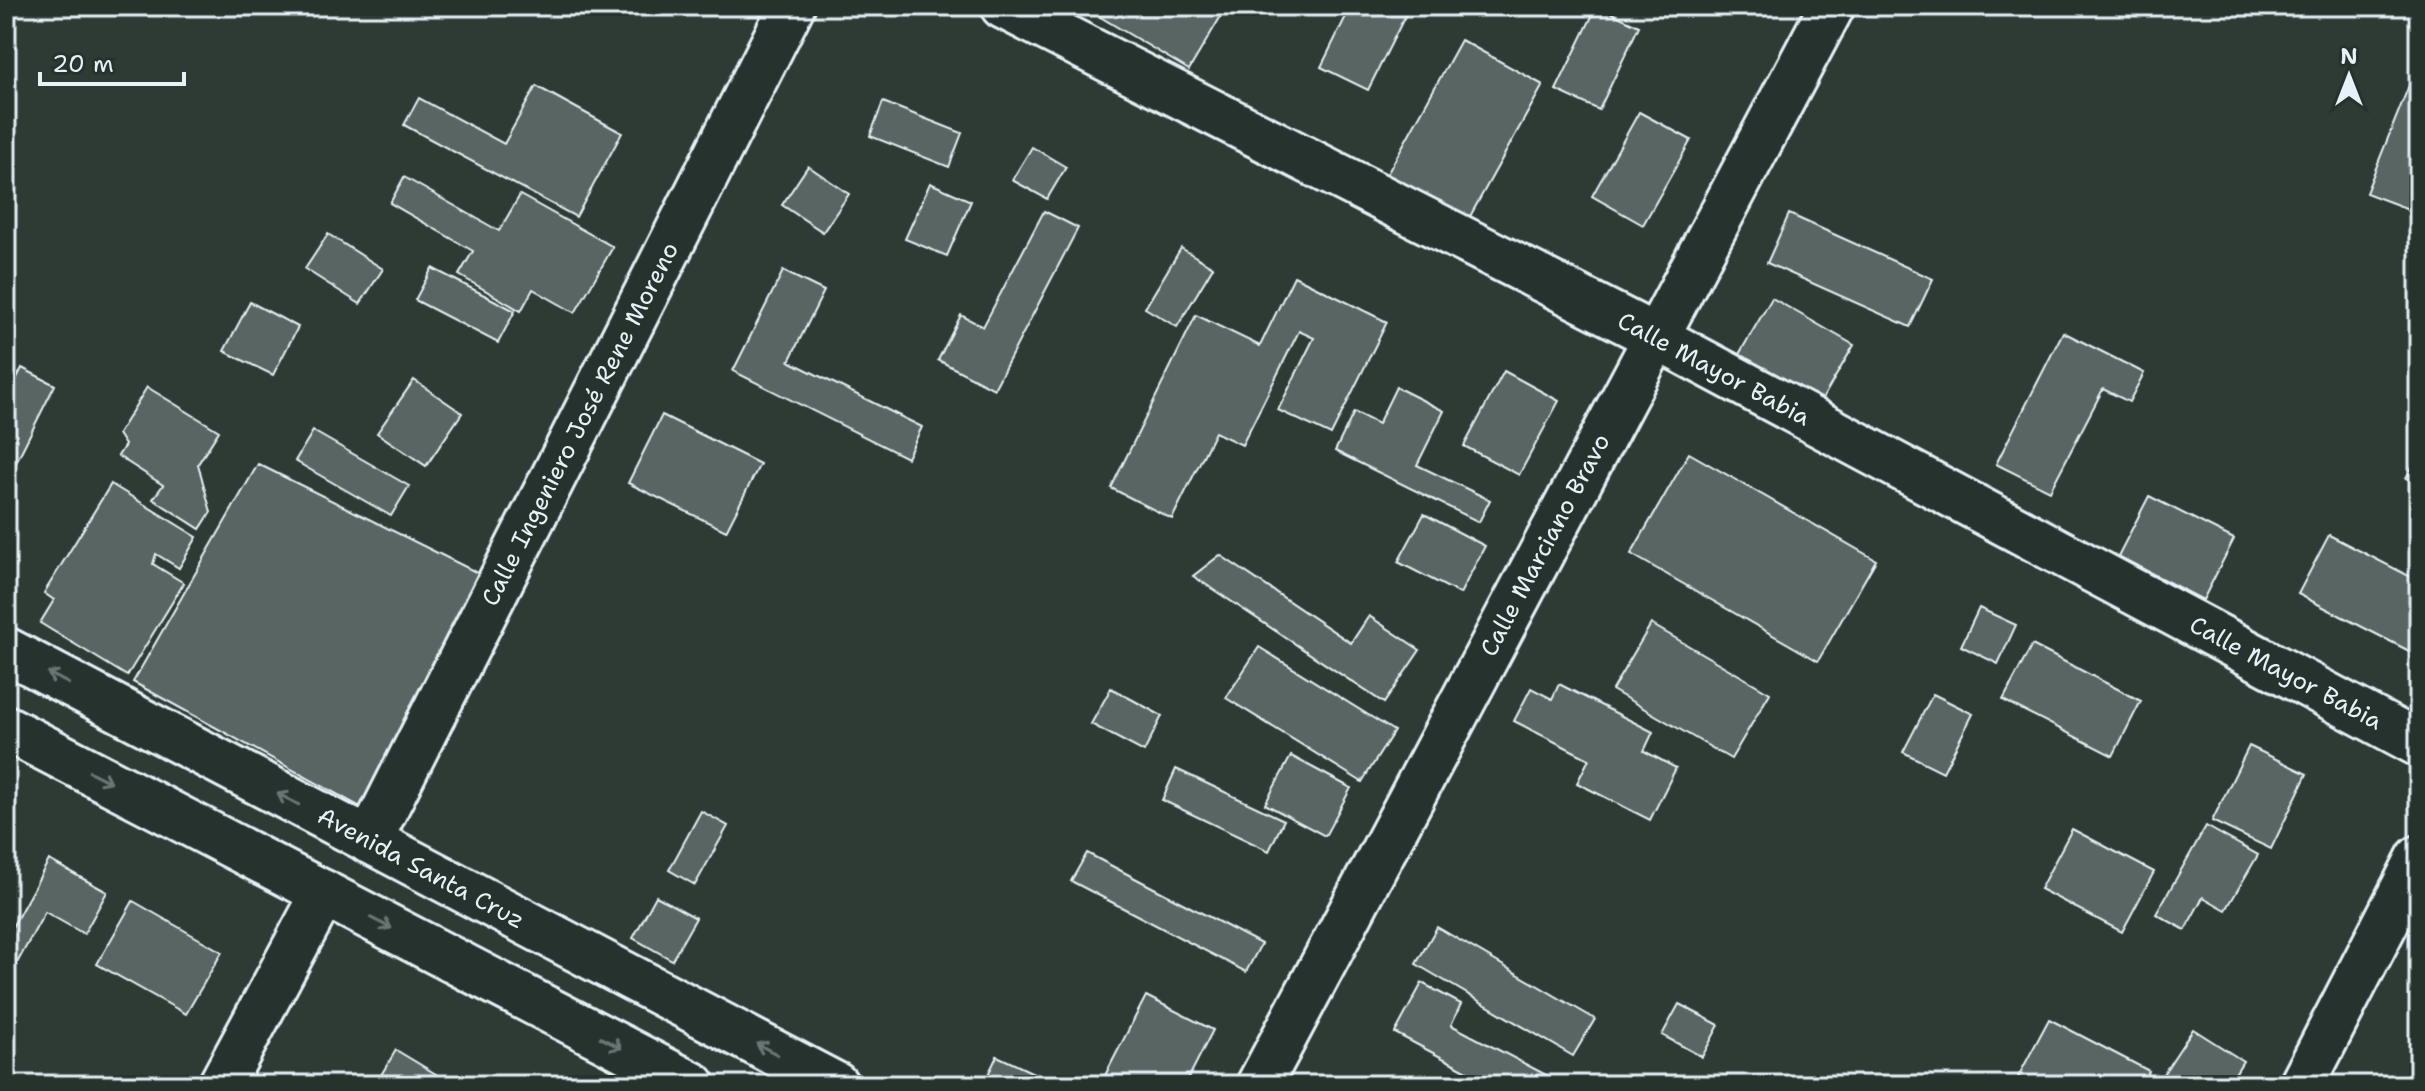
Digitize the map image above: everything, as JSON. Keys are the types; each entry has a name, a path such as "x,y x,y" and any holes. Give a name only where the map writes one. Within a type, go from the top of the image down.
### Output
{"street":[{"name":"Calle Ingeniero José Rene Moreno","path":"369,841 792,6"},
{"name":"Calle Mayor Babia","path":"1003,6 1656,337 2419,744"},
{"name":"Calle Marciano Bravo","path":"1259,1085 1832,6"},
{"name":"Avenida Santa Cruz","path":"6,650 836,1085"},
{"path":"6,728 693,1085"},
{"path":"2302,1085 2419,858"},
{"path":"221,1085 324,893"}],"building":[{"path":"1082,6 1227,6 1189,70"},
{"path":"1351,6 1410,6 1368,90 1321,67"},
{"path":"1597,6 1639,26 1599,110 1556,90"},
{"path":"1461,40 1543,85 1468,220 1386,176"},
{"path":"2416,68 2419,69 2419,213 2366,193"},
{"path":"536,86 622,133 576,217 404,125 419,98 504,144"},
{"path":"883,102 962,133 949,167 870,136"},
{"path":"1639,112 1691,140 1643,225 1592,196"},
{"path":"1032,147 1066,167 1047,199 1012,180"},
{"path":"808,166 849,194 823,232 782,205"},
{"path":"404,177 499,231 520,195 613,247 575,313 533,289 521,311 459,275 473,251 390,203"},
{"path":"930,183 971,201 947,256 905,239"},
{"path":"1044,211 1078,228 994,389 938,360 961,315 983,327"},
{"path":"1789,214 1933,279 1910,327 1767,263"},
{"path":"328,234 383,269 360,304 305,269"},
{"path":"1181,248 1213,267 1177,327 1145,308"},
{"path":"432,268 515,311 498,343 415,300"},
{"path":"783,271 824,291 789,361 922,427 907,458 733,371"},
{"path":"1294,276 1387,322 1331,435 1278,410 1314,338 1299,331 1242,445 1215,432 1172,519 1111,488 1196,315 1260,346"},
{"path":"1772,298 1854,345 1820,403 1738,356"},
{"path":"250,302 298,327 273,375 224,351"},
{"path":"2063,332 2144,373 2129,402 2103,389 2050,491 1996,464"},
{"path":"22,368 55,385 6,482 6,399"},
{"path":"1504,371 1559,401 1519,475 1464,446"},
{"path":"414,380 462,413 426,466 377,433"},
{"path":"147,387 219,431 198,464 211,512 200,529 153,499 163,485 118,456 125,445 118,434"},
{"path":"1396,387 1444,411 1417,465 1490,500 1479,522 1335,451 1354,412 1378,424"},
{"path":"662,415 760,464 726,531 628,483"},
{"path":"313,431 409,486 391,516 295,461"},
{"path":"1689,453 1876,560 1818,661 1631,554"},
{"path":"2419,453 2419,485 2406,478"},
{"path":"258,464 492,580 373,814 133,682"},
{"path":"111,484 197,537 179,568 156,554 153,564 184,583 127,676 40,623 54,600 44,593"},
{"path":"2149,496 2234,539 2203,600 2118,556"},
{"path":"1424,514 1485,546 1460,594 1398,562"},
{"path":"2329,535 2419,581 2419,656 2298,594"},
{"path":"1220,555 1351,643 1369,616 1420,650 1384,703 1193,576"},
{"path":"1979,608 2016,625 1998,664 1961,646"},
{"path":"1651,624 1770,693 1731,759 1612,690"},
{"path":"2032,645 2141,701 2113,756 2003,700"},
{"path":"1259,647 1394,731 1362,782 1226,698"},
{"path":"1559,684 1653,732 1644,751 1676,768 1650,820 1577,783 1589,759 1514,721 1531,688 1552,699"},
{"path":"1111,688 1162,716 1144,752 1091,724"},
{"path":"1933,694 1973,714 1943,772 1903,752"},
{"path":"2249,746 2307,774 2271,849 2212,821"},
{"path":"1291,756 1351,788 1325,836 1265,804"},
{"path":"1176,769 1284,820 1269,851 1162,800"},
{"path":"701,811 728,826 695,885 669,870"},
{"path":"2206,826 2258,855 2226,910 2203,897 2185,930 2156,914"},
{"path":"2072,829 2154,872 2122,932 2040,889"},
{"path":"1087,853 1261,944 1246,972 1071,881"},
{"path":"49,860 107,892 84,934 45,912 6,983 6,926 11,929"},
{"path":"656,896 696,918 672,960 633,938"},
{"path":"133,901 222,952 186,1014 97,964"},
{"path":"1437,927 1595,1019 1573,1056 1416,964"},
{"path":"1422,983 1461,1004 1451,1025 1565,1085 1494,1085 1395,1033"},
{"path":"1146,996 1213,1030 1185,1085 1100,1085"},
{"path":"1679,1004 1719,1025 1702,1057 1662,1035"},
{"path":"2049,1019 2149,1071 2141,1085 2034,1085 2018,1077"},
{"path":"2193,1029 2243,1061 2228,1085 2156,1085"},
{"path":"396,1050 454,1085 375,1085"},
{"path":"997,1056 1038,1075 1033,1085 983,1085"}]}
